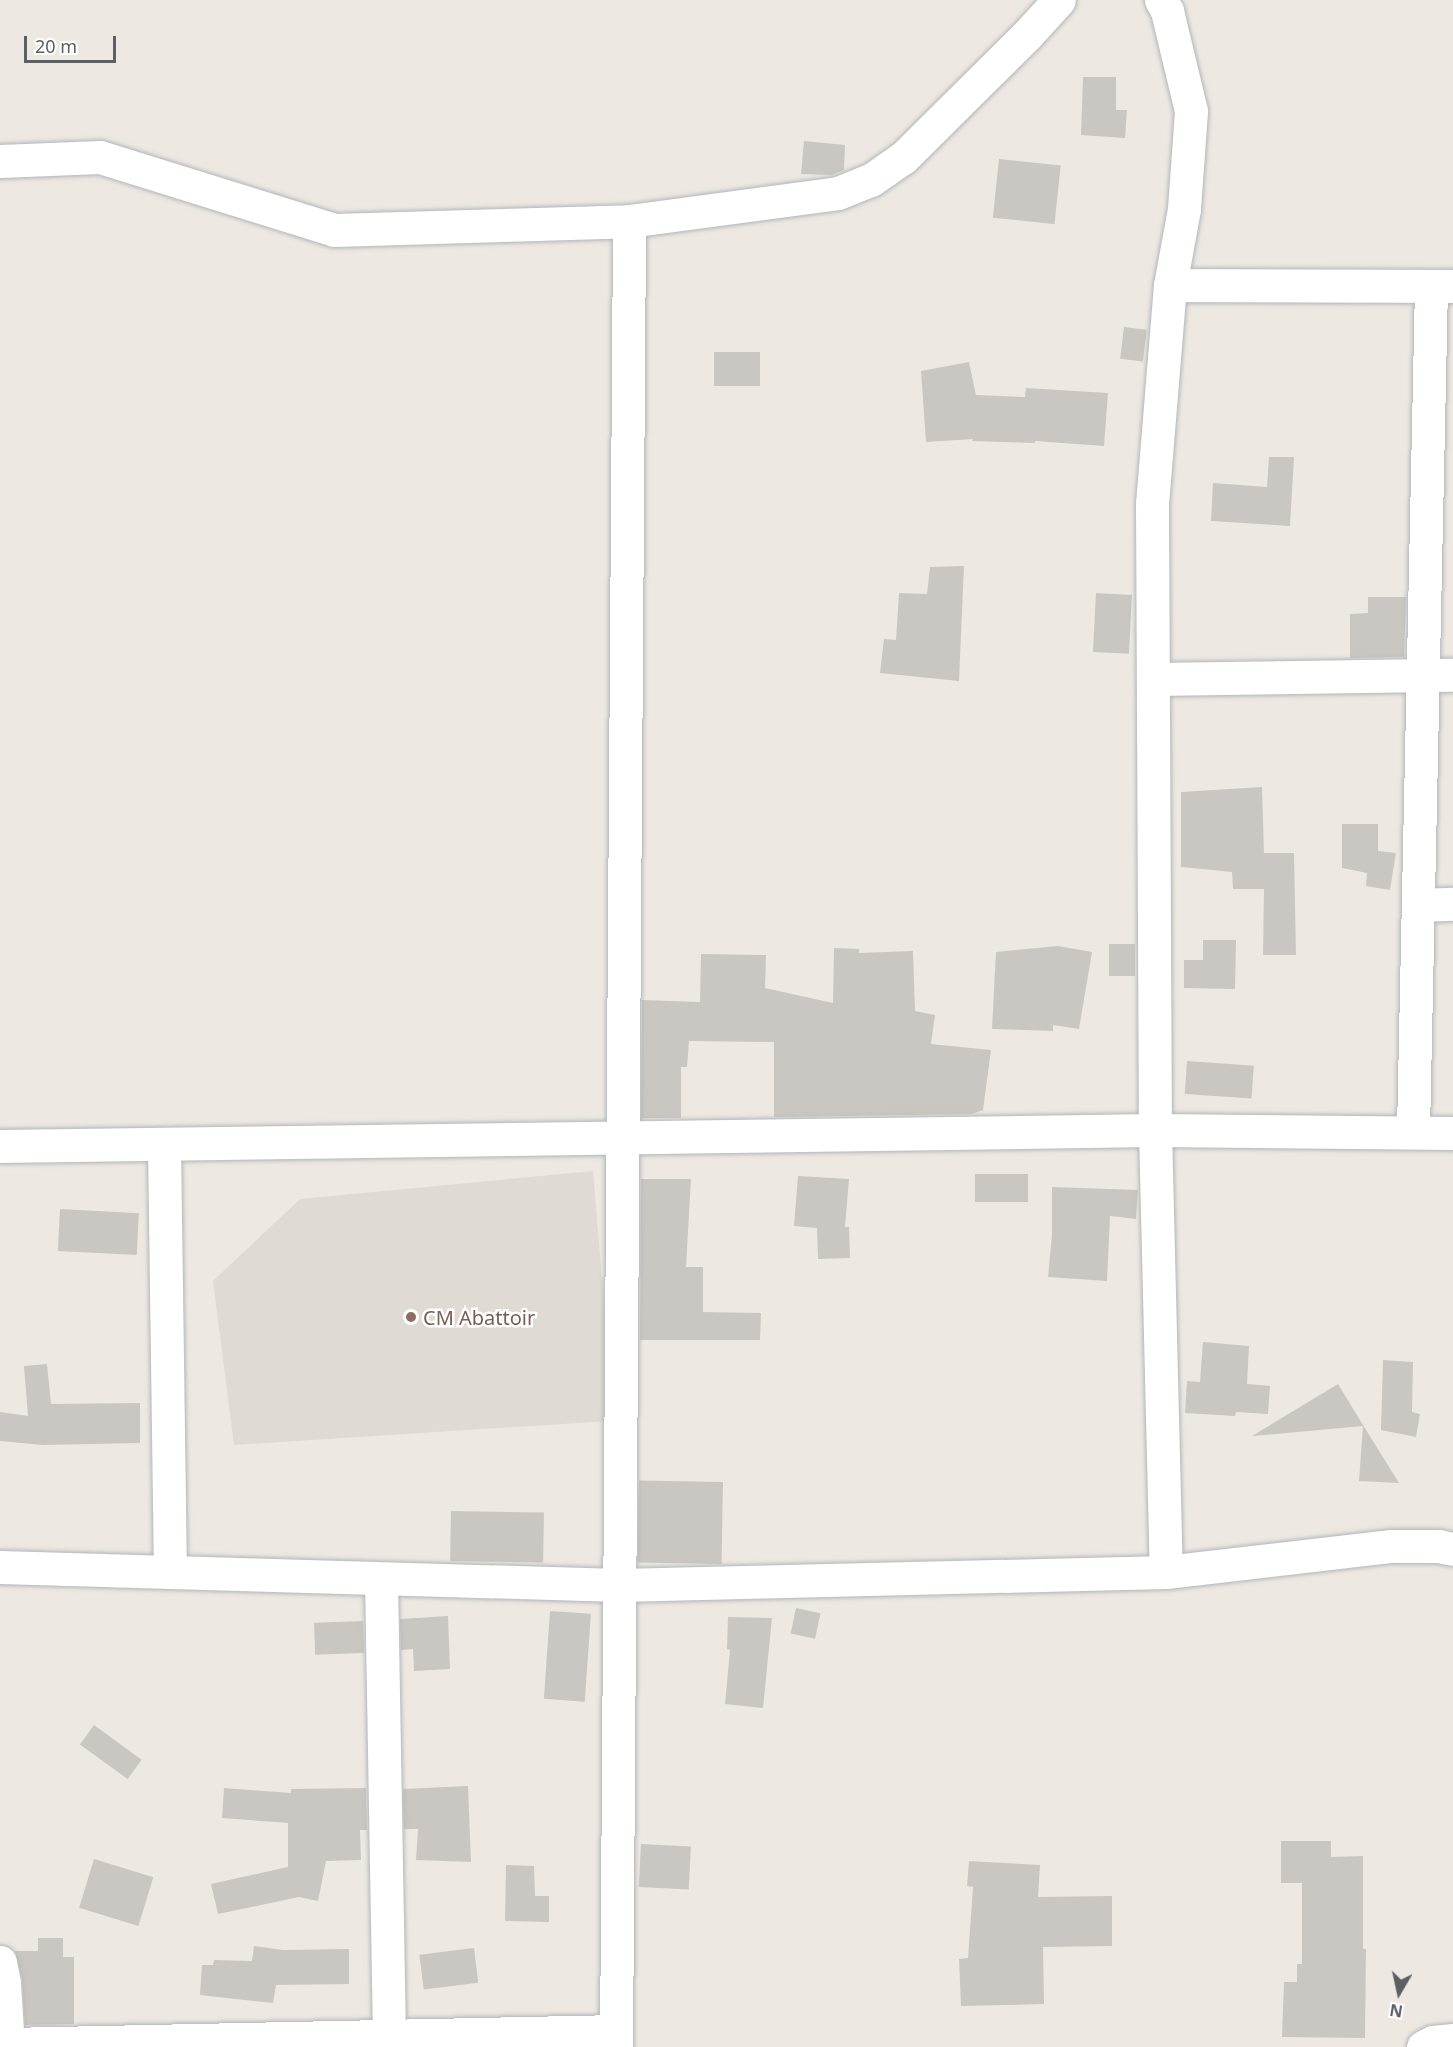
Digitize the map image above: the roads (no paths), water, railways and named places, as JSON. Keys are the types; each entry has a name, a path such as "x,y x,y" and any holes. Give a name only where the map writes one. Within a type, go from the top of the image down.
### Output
{"street":[{"path":"0,161 100,158 334,230 629,221 838,193 871,180 903,158 1059,0"},
{"path":"1161,0 1167,11 1191,111 1184,209 1170,285 1152,503 1155,1130 1166,1572"},
{"path":"1,1975 8,2046 389,2036 616,2039 629,221"},
{"path":"1170,285 1442,286 1438,676 1418,905 1413,1131"},
{"path":"1153,679 1438,676"},
{"path":"1418,905 1453,904"},
{"path":"0,1146 1155,1130 1453,1132"},
{"path":"164,1145 170,1572"},
{"path":"0,1567 619,1585 1166,1572 1392,1546 1438,1546 1453,1549"},
{"path":"381,1579 389,2036"},
{"path":"1423,2047 1433,2042 1453,2040"}],"place":[{"name":"CM Abattoir","path":"411,1317"}]}
